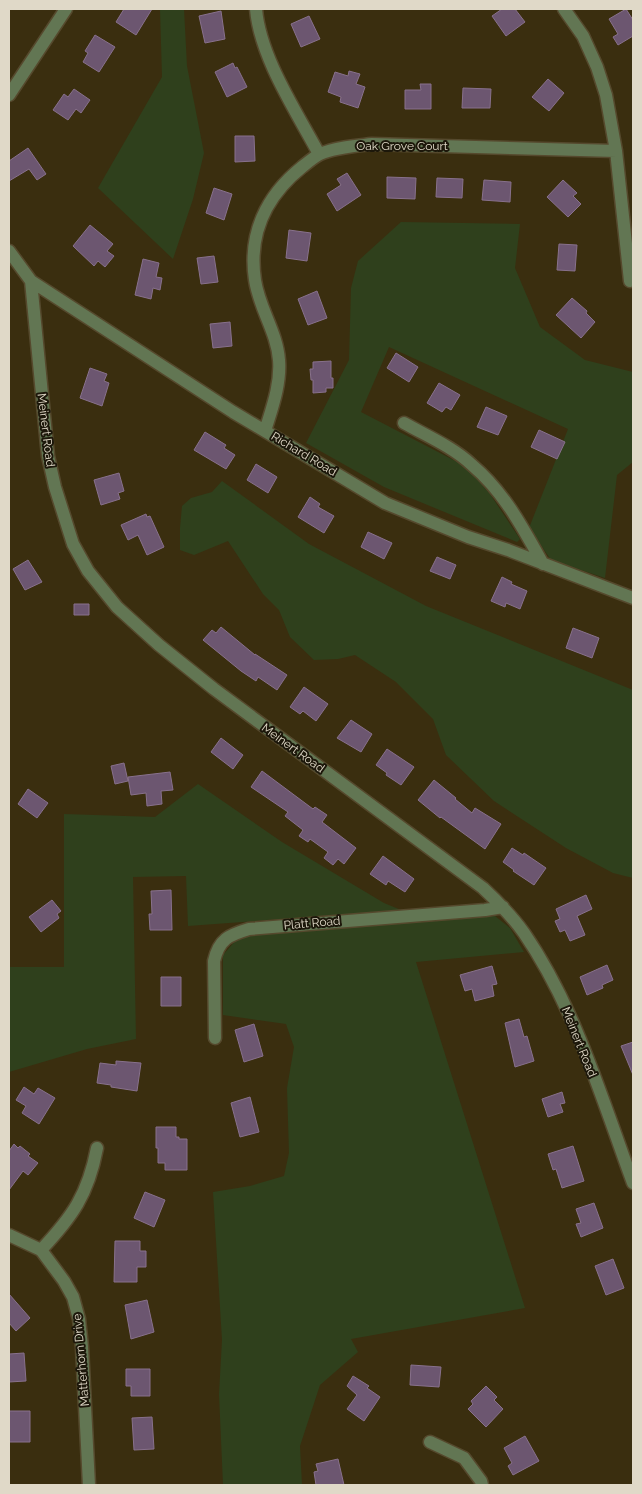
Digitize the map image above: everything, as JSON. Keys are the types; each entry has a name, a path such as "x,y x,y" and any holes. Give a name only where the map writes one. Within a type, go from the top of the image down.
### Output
{"street":[{"path":"9,95 66,9"},
{"path":"256,9 258,26 265,49 318,154 291,176 271,198 259,224 255,241 255,281 276,343 279,360 279,376 275,399 265,431"},
{"path":"564,9 583,36 597,67 606,95 616,150 630,281"},
{"name":"Oak Grove Court","path":"318,154 347,146 372,144 616,150"},
{"name":"Richard Road","path":"9,251 31,281 233,412 385,503 468,537 508,550 633,598"},
{"name":"Meinert Road","path":"31,281 48,456 73,544 88,571 117,607 159,645 214,689 483,888 503,907 524,932 556,984 633,1182"},
{"path":"404,423 472,464 498,491 521,525 543,564"},
{"name":"Platt Road","path":"215,1038 214,961 217,949 224,939 234,933 249,929 503,907"},
{"path":"41,1250 75,1210 86,1186 97,1148"},
{"name":"Matterhorn Drive","path":"9,1235 41,1250 64,1281 73,1297 80,1319 89,1485"},
{"path":"430,1442 464,1458 482,1485"}],"green space":[{"path":"160,9 184,9 187,66 204,153 193,199 173,259 98,188 162,77"},
{"path":"401,222 520,224 515,268 540,327 585,360 633,372 633,462 617,475 605,578 551,560 529,528 568,429 389,347 361,412 467,467 490,494 520,539 517,542 384,487 306,443 349,360 351,288 358,261"},
{"path":"222,481 309,544 426,606 633,690 633,878 613,873 566,848 494,801 446,755 433,719 396,682 355,655 338,659 314,660 290,637 279,610 263,594 228,541 194,555 180,550 182,506 191,498 212,492"},
{"path":"198,784 282,842 384,903 401,910 188,926 186,876 133,877 136,1039 87,1049 9,1072 9,967 64,967 64,814 155,817"},
{"path":"495,916 510,928 524,952 416,962 525,1308 351,1339 358,1352 320,1385 300,1446 302,1485 223,1485 219,1394 222,1340 213,1192 250,1186 284,1176 289,1153 287,1088 294,1047 286,1024 223,1015 223,955 236,940 255,931"}],"building":[{"path":"124,9 152,9 136,35 116,22"},
{"path":"502,9 515,9 525,22 506,36 492,16"},
{"path":"626,9 633,20 633,36 618,45 613,37 618,34 609,19"},
{"path":"221,11 225,39 205,43 199,16"},
{"path":"309,16 320,39 301,47 291,24"},
{"path":"95,35 115,47 99,72 83,62 88,53 85,51"},
{"path":"233,63 247,87 227,97 215,72"},
{"path":"349,71 360,74 356,84 365,87 358,108 340,102 341,97 328,92 335,72 348,76"},
{"path":"548,79 564,93 549,111 532,97"},
{"path":"420,84 431,84 431,109 405,109 405,90 421,90"},
{"path":"463,88 491,89 490,108 462,108"},
{"path":"74,89 90,100 81,113 76,109 68,120 53,110 64,94 68,97"},
{"path":"235,136 254,136 255,161 235,162"},
{"path":"28,148 46,174 37,180 29,169 9,181 9,161"},
{"path":"347,173 361,195 337,211 327,194 341,185 337,179"},
{"path":"387,177 416,178 415,199 387,198"},
{"path":"437,178 463,179 462,198 436,197"},
{"path":"484,180 511,182 510,202 482,200"},
{"path":"563,180 577,193 573,196 581,204 568,217 547,197"},
{"path":"214,188 232,194 224,220 206,213"},
{"path":"90,225 113,244 107,251 114,256 105,267 98,261 94,266 73,246"},
{"path":"289,230 311,233 307,261 286,258"},
{"path":"559,244 577,245 575,271 557,270"},
{"path":"214,256 218,282 201,284 197,258"},
{"path":"143,259 159,263 156,277 162,278 160,290 153,288 151,299 135,295"},
{"path":"317,291 327,318 308,325 298,299"},
{"path":"572,298 587,311 586,313 595,322 581,338 556,315"},
{"path":"230,322 232,346 213,348 210,324"},
{"path":"396,353 418,367 409,382 387,368"},
{"path":"331,361 333,388 326,388 326,392 313,393 313,380 311,380 310,369 313,369 313,362"},
{"path":"90,368 107,374 104,381 109,383 102,406 80,398"},
{"path":"439,383 460,395 451,410 446,407 442,412 427,403"},
{"path":"486,407 507,416 498,435 477,427"},
{"path":"539,430 565,442 557,459 531,447"},
{"path":"205,432 226,445 224,448 235,455 226,469 194,450"},
{"path":"256,464 277,477 268,493 247,480"},
{"path":"119,473 124,491 118,493 120,499 101,505 94,480"},
{"path":"310,497 320,504 318,507 334,516 324,533 298,517"},
{"path":"146,514 147,517 150,516 164,547 147,555 138,535 128,540 121,525"},
{"path":"368,532 392,543 384,559 361,547"},
{"path":"437,557 456,565 450,579 430,571"},
{"path":"28,560 42,582 25,590 13,569"},
{"path":"502,577 512,582 511,584 527,591 520,609 506,603 505,607 491,601"},
{"path":"74,604 89,604 89,615 74,615"},
{"path":"221,627 255,655 287,675 277,690 258,677 256,681 241,671 203,640 212,630 216,633"},
{"path":"573,628 599,638 592,658 566,648"},
{"path":"304,687 328,704 316,721 303,711 300,714 290,707"},
{"path":"351,720 372,734 361,752 337,738"},
{"path":"221,738 243,755 233,769 211,752"},
{"path":"387,749 414,767 401,785 386,775 387,773 376,765"},
{"path":"124,763 128,781 115,784 111,766"},
{"path":"262,771 313,809 315,807 327,815 322,822 356,848 344,864 338,859 333,865 324,858 328,852 310,839 308,842 299,836 303,830 285,816 288,812 251,787"},
{"path":"170,772 173,790 161,791 162,804 147,806 146,793 131,795 128,777"},
{"path":"434,780 472,813 475,808 501,824 485,849 440,818 418,800"},
{"path":"28,789 48,803 37,818 18,804"},
{"path":"512,848 523,855 524,853 546,868 534,885 503,862"},
{"path":"383,856 414,879 405,892 388,881 386,885 370,874"},
{"path":"171,890 172,930 150,930 149,914 152,914 151,891"},
{"path":"586,895 592,909 577,916 585,935 570,941 565,930 560,932 555,921 560,919 556,909"},
{"path":"52,900 61,911 57,914 59,918 41,932 29,917"},
{"path":"607,965 613,980 602,985 603,988 587,995 580,977"},
{"path":"492,966 497,984 492,985 494,996 475,1001 472,989 465,991 460,975"},
{"path":"161,977 181,977 181,1006 161,1006"},
{"path":"519,1019 524,1037 527,1036 534,1061 515,1067 505,1023"},
{"path":"254,1024 263,1056 244,1062 235,1030"},
{"path":"633,1042 633,1075 621,1046"},
{"path":"116,1061 141,1063 137,1091 97,1083 100,1063 116,1065"},
{"path":"24,1087 34,1094 38,1088 55,1098 39,1124 22,1113 26,1106 16,1100"},
{"path":"562,1092 565,1103 560,1104 563,1112 548,1117 542,1099"},
{"path":"250,1097 259,1132 240,1137 231,1103"},
{"path":"156,1127 176,1127 176,1137 187,1139 187,1170 165,1170 165,1163 158,1163"},
{"path":"14,1144 18,1148 20,1146 30,1154 28,1156 38,1163 28,1175 23,1171 9,1190 9,1151"},
{"path":"573,1146 584,1181 562,1188 556,1169 553,1170 548,1154"},
{"path":"145,1192 165,1200 154,1227 134,1218"},
{"path":"594,1203 603,1228 581,1237 576,1224 581,1223 576,1209"},
{"path":"115,1241 140,1241 140,1251 146,1251 146,1267 137,1267 137,1282 114,1282"},
{"path":"613,1259 624,1288 606,1295 595,1266"},
{"path":"9,1294 30,1318 16,1331 9,1323"},
{"path":"147,1300 154,1332 131,1339 125,1305"},
{"path":"24,1353 26,1381 9,1382 9,1354"},
{"path":"411,1365 441,1367 439,1387 410,1385"},
{"path":"126,1369 150,1369 150,1396 131,1396 131,1386 126,1386"},
{"path":"353,1376 369,1386 367,1388 380,1397 364,1421 347,1409 357,1395 347,1386"},
{"path":"486,1386 497,1397 494,1400 503,1409 486,1427 468,1409 473,1404 471,1401"},
{"path":"9,1411 30,1411 30,1442 9,1442"},
{"path":"152,1417 154,1449 134,1450 132,1418"},
{"path":"525,1436 539,1461 513,1475 508,1466 512,1463 504,1448"},
{"path":"338,1459 344,1485 316,1485 314,1472 318,1471 316,1464"}]}
